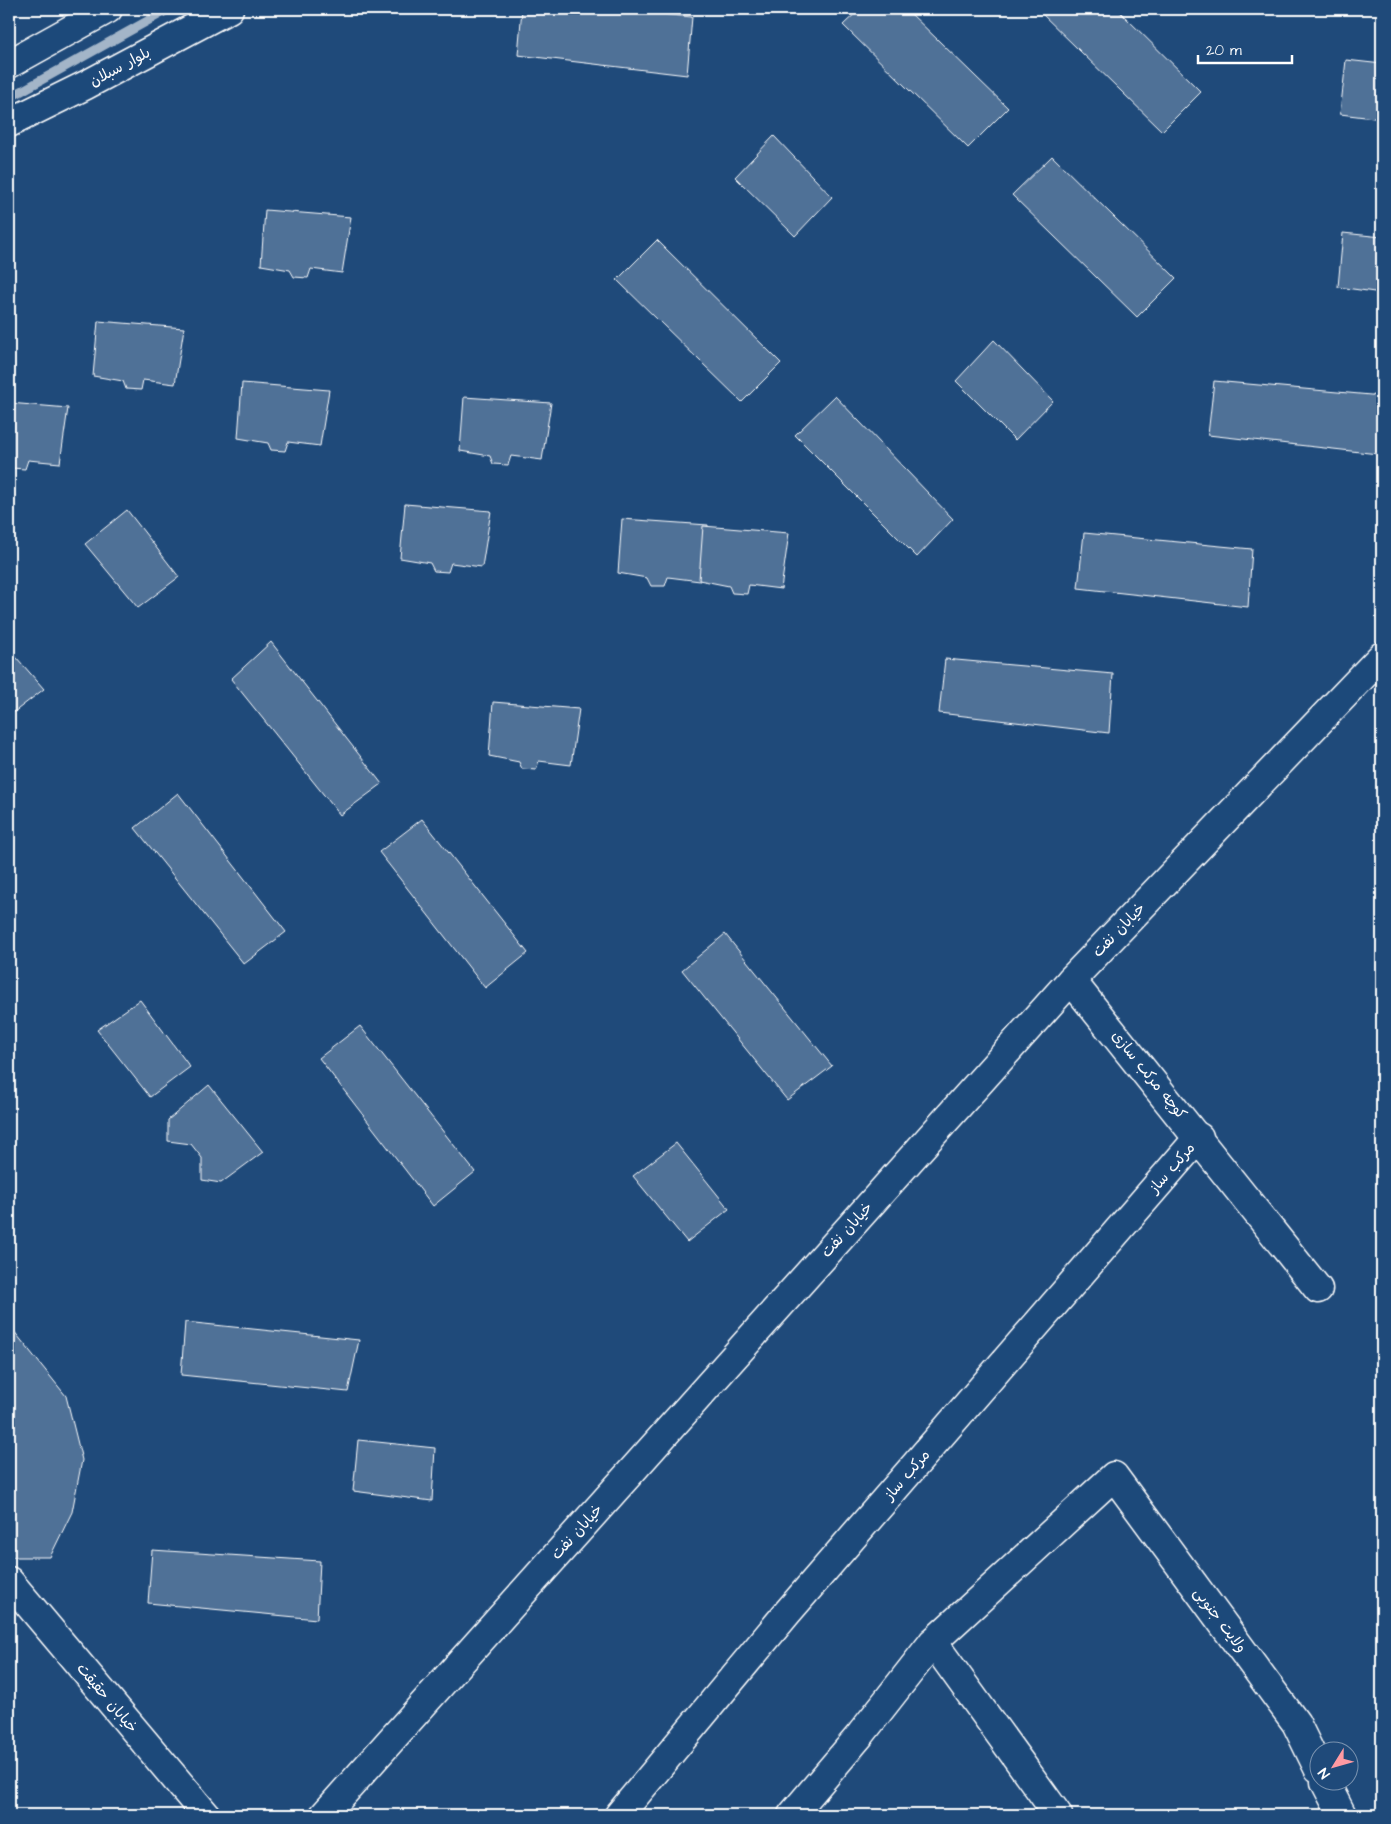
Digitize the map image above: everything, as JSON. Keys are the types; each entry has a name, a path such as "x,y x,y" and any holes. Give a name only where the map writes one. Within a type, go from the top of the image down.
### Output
{"street":[{"path":"9,64 108,9"},
{"name":"بلوار سبلان","path":"9,123 86,85 229,9"},
{"name":"خیابان نفت","path":"324,1815 1071,980 1382,656"},
{"name":"کوچه مرکب سازی","path":"1071,980 1199,1137 1318,1289"},
{"name":"مرکب ساز","path":"619,1815 794,1606 1199,1137"},
{"name":"ولایت جنوبی","path":"933,1642 1114,1476 1296,1723 1308,1748"},
{"name":"خیابان حقیقت","path":"9,1581 206,1815"},
{"path":"792,1815 861,1734 933,1642 1058,1815"},
{"path":"1330,1792 1342,1815"}],"building":[{"path":"522,9 607,9 692,17 687,75 518,55"},
{"path":"860,9 906,9 1008,108 968,148 843,25"},
{"path":"1037,9 1117,9 1201,92 1162,131"},
{"path":"1346,60 1382,64 1382,119 1340,114"},
{"path":"774,136 832,197 795,236 735,177"},
{"path":"1052,156 1176,278 1137,317 1012,195"},
{"path":"265,210 351,217 342,273 311,269 308,278 294,277 290,270 261,265"},
{"path":"1343,233 1382,237 1382,293 1338,287"},
{"path":"657,240 781,363 742,402 617,280"},
{"path":"98,321 184,328 175,384 143,380 141,390 126,389 123,381 93,376"},
{"path":"994,340 1053,401 1015,440 956,381"},
{"path":"1214,381 1382,396 1378,454 1208,435"},
{"path":"242,383 329,390 320,446 288,442 285,451 271,450 268,443 238,438"},
{"path":"835,396 953,519 917,557 795,435"},
{"path":"464,397 551,403 542,460 511,456 508,465 493,464 490,456 460,451"},
{"path":"9,403 68,408 60,463 28,460 25,469 11,468 9,463"},
{"path":"405,504 491,511 482,567 451,563 448,572 434,571 430,563 400,558"},
{"path":"127,510 179,577 138,608 85,544"},
{"path":"622,519 708,525 700,581 668,577 665,586 651,586 647,578 618,573"},
{"path":"703,526 789,533 781,589 749,585 747,594 732,593 729,586 699,580"},
{"path":"1084,533 1252,549 1248,607 1078,588"},
{"path":"271,642 382,784 340,815 231,679"},
{"path":"9,649 44,689 9,716"},
{"path":"945,659 1113,674 1109,733 939,713"},
{"path":"493,702 579,709 571,765 539,761 536,770 522,769 519,762 489,756"},
{"path":"178,793 286,932 244,964 135,828"},
{"path":"422,819 528,953 485,988 379,852"},
{"path":"725,934 832,1066 787,1100 682,970"},
{"path":"140,1000 190,1067 150,1097 97,1030"},
{"path":"360,1026 475,1172 433,1206 319,1058"},
{"path":"209,1085 263,1152 221,1183 202,1180 202,1158 191,1144 168,1141 168,1120"},
{"path":"676,1143 729,1209 687,1242 633,1176"},
{"path":"185,1322 359,1340 348,1392 181,1375"},
{"path":"9,1325 66,1396 82,1460 72,1512 50,1557 12,1557 9,1553"},
{"path":"358,1440 435,1448 432,1501 353,1491"},
{"path":"152,1550 320,1561 317,1619 148,1603"}],"waterway":[{"path":"9,98 169,9"}]}
